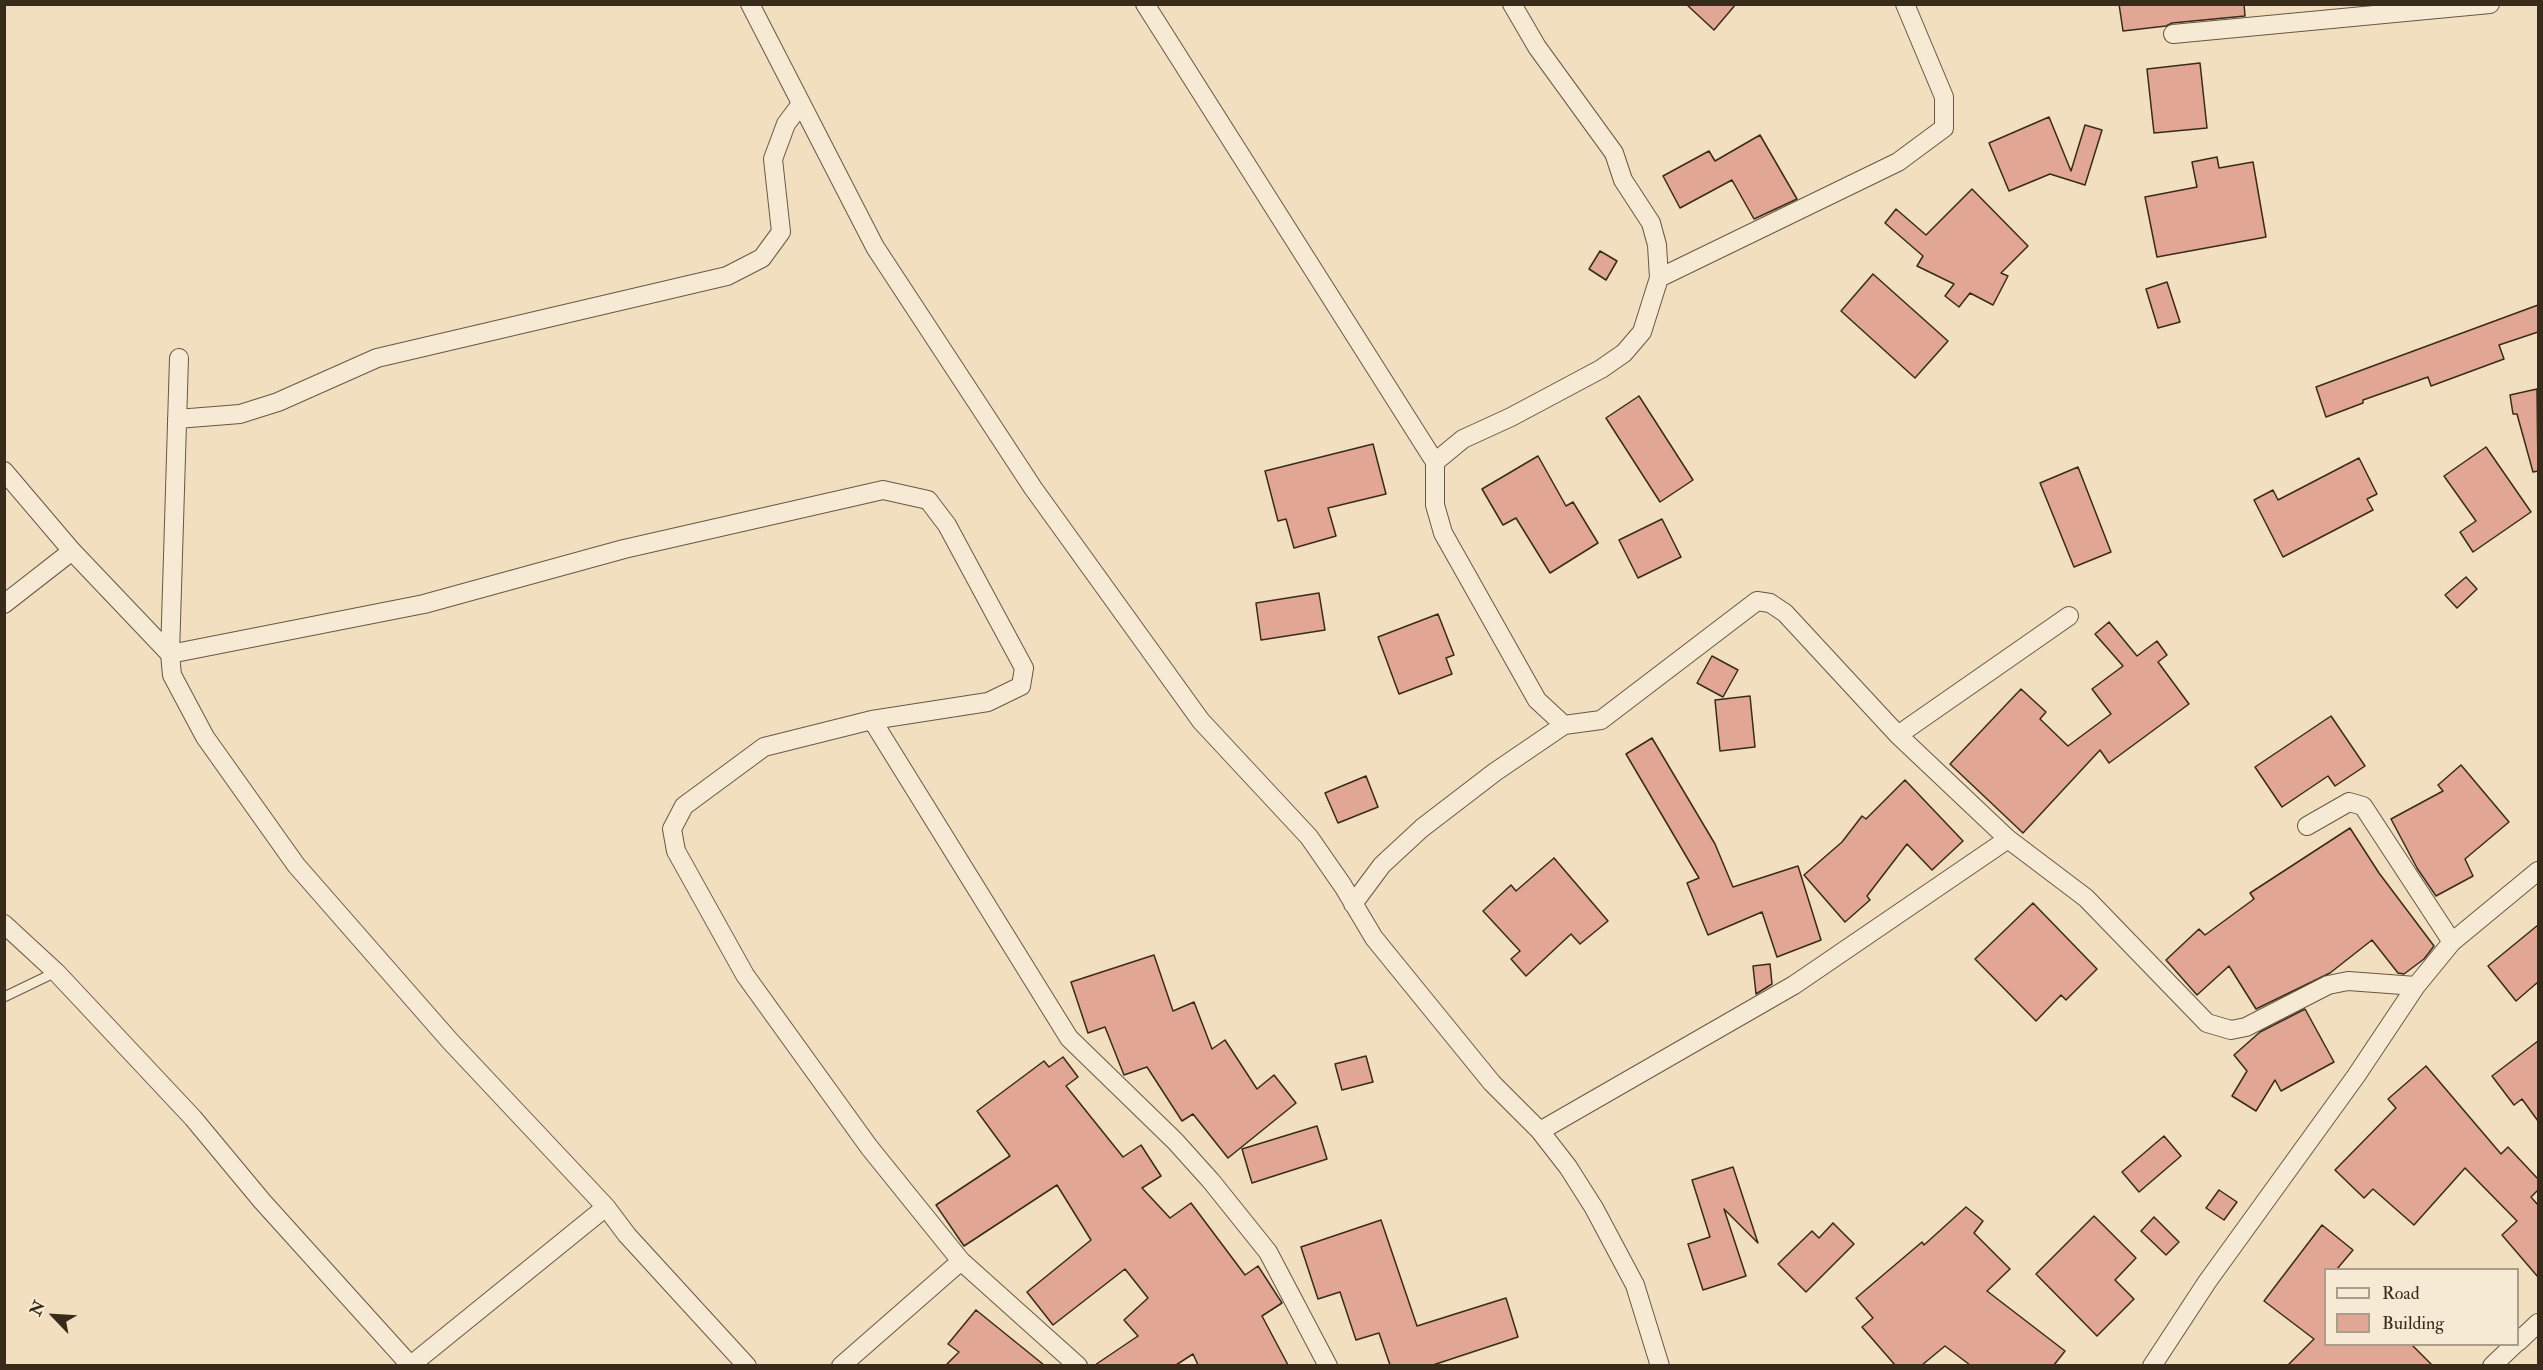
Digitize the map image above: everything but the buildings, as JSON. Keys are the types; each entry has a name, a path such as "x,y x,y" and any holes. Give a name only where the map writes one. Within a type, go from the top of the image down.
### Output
{"street":[{"path":"750,4 875,246 1033,488 1201,721 1309,837 1374,938 1492,1083 1540,1131 1568,1167 1594,1208 1635,1285 1660,1365"},
{"path":"1145,4 1435,462 1435,505 1443,533 1537,700 1564,725"},
{"path":"1435,462 1463,439 1511,417 1591,374 1624,353 1642,332 1659,278 1657,245 1651,223 1623,180 1614,153 1537,47 1512,4"},
{"path":"1659,278 1898,162 1944,128 1944,98 1905,4"},
{"path":"2173,34 2490,4"},
{"path":"177,419 240,414 278,402 377,358 727,276 762,258 781,232 773,159 786,124 801,104"},
{"path":"179,357 170,654 172,675 205,737 296,865 450,1041 606,1208 627,1235 747,1365"},
{"path":"4,471 72,551 170,654"},
{"path":"170,654 424,604 624,549 883,490 928,500 947,525 1024,668 1021,686 988,702 872,720 764,747 684,806 672,829 676,851 745,975 869,1148 961,1261 1078,1365"},
{"path":"4,604 72,551"},
{"path":"1353,904 1382,865 1422,828 1495,772 1564,725 1601,720 1756,601 1770,603 1785,614 1898,735 2008,839 2086,898 2207,1023 2231,1030 2246,1027 2328,986 2348,981 2416,986"},
{"path":"1898,735 2069,616"},
{"path":"872,720 1069,1038 1175,1141 1268,1252 1328,1365"},
{"path":"2307,826 2349,802 2363,806 2452,942"},
{"path":"1540,1131 1794,985 2008,839"},
{"path":"2152,1365 2206,1282 2356,1076 2416,986 2452,942 2538,871"},
{"path":"4,924 56,972 193,1119 262,1201 411,1365 606,1208"},
{"path":"841,1365 961,1261"},
{"path":"2519,1340 2538,1323"},
{"path":"2492,1365 2513,1346"}],"lane":[{"path":"4,997 56,972"}]}
